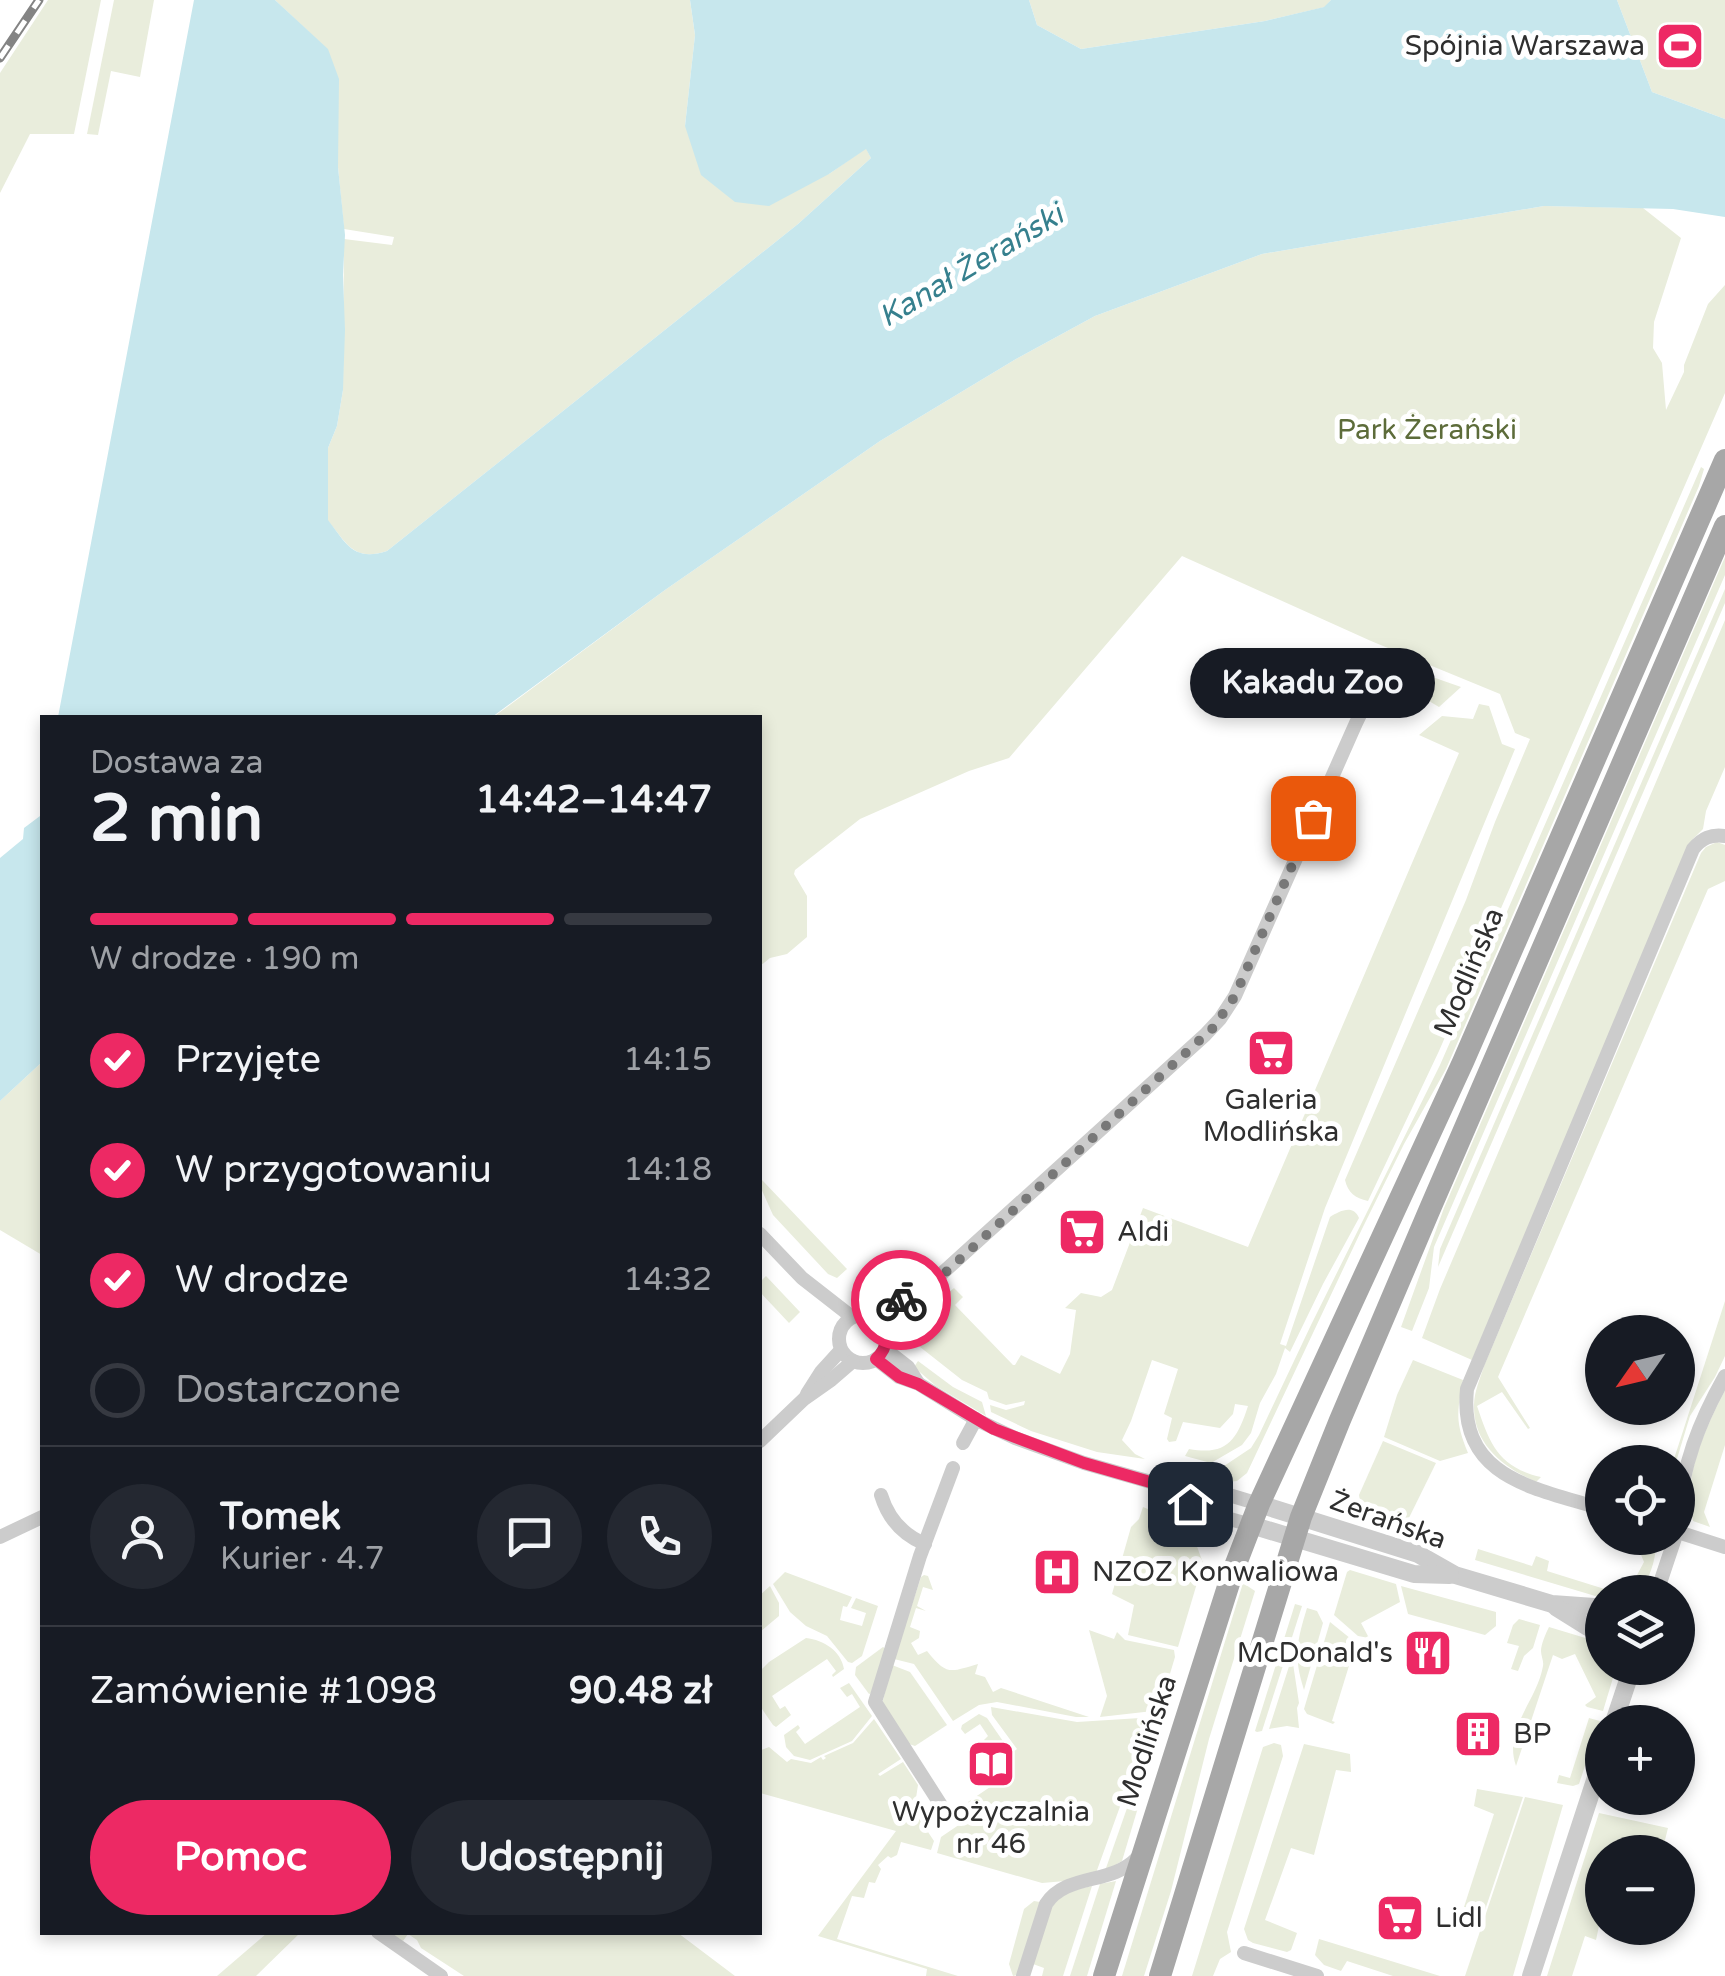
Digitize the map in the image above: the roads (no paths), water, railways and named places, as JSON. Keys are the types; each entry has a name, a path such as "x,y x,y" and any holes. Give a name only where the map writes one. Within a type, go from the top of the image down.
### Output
{"main road":[{"name":"Modlińska","path":"1104,1976 1232,1574 1255,1515 1462,1062 1725,460"},
{"name":"Modlińska","path":"1160,1976 1297,1528 1429,1211 1725,526"}],"street":[{"path":"881,1324 900,1301 927,1287 1220,1019 1235,996 1356,723 1380,681"},
{"path":"1585,1503 1505,1476 1480,1451 1467,1422 1467,1389 1693,850 1698,843 1720,835"},
{"path":"762,1236 847,1322"},
{"path":"869,1316 881,1324 886,1342 880,1354 861,1363 841,1350 839,1335 847,1322 869,1316"},
{"path":"804,1399 841,1350"},
{"path":"880,1354 908,1366 918,1384 1015,1438 1164,1486 1209,1489 1255,1515 1297,1528"},
{"path":"762,1439 804,1399 853,1361"},
{"path":"1693,1445 1725,1376"},
{"path":"964,1443 976,1419"},
{"path":"946,1813 875,1702 953,1468"},
{"path":"1164,1486 1202,1511 1255,1515"},
{"path":"881,1495 884,1506 907,1536 925,1544"},
{"path":"0,1538 40,1518"},
{"name":"Żerańska","path":"1297,1528 1414,1574 1455,1575 1552,1604 1585,1606"},
{"path":"1695,1540 1725,1547"},
{"name":"Żerańska","path":"1552,1604 1585,1625"},
{"path":"1531,1976 1585,1811"},
{"path":"1023,1976 1046,1904 1053,1894 1070,1885 1121,1872 1141,1854"},
{"path":"382,1935 441,1976"},
{"path":"1244,1952 1317,1976"}],"water":[{"name":"Kanał Żerański","path":"194,0 275,0 328,49 339,79 338,167 345,235 345,330 343,390 337,426 328,448 328,520 346,543 366,554 387,551 798,224 871,158 866,149 769,206 735,202 701,175 685,126 695,35 690,0 1029,0 1037,25 1081,49 1265,21 1324,7 1331,0 1617,0 1652,92 1725,119 1725,217 1673,209 1544,206 1262,254 1095,316 880,441 665,590 495,715 58,715"},
{"path":"40,816 40,1064 0,1101 0,858 23,839 24,828"}],"railway":[{"path":"0,58 39,0"}],"place":[{"name":"Spójnia Warszawa","path":"1680,46"},
{"name":"Kakadu Zoo","path":"1313,818"},
{"name":"Galeria Modlińska","path":"1271,1053"},
{"name":"Aldi","path":"1082,1232"},
{"name":"NZOZ Konwaliowa","path":"1057,1572"},
{"name":"McDonald's","path":"1428,1653"},
{"name":"BP","path":"1478,1734"},
{"name":"Wypożyczalnia nr 46","path":"991,1764"},
{"name":"Lidl","path":"1400,1918"}],"park label":[{"name":"Park Żerański","path":"1427,430"}]}
